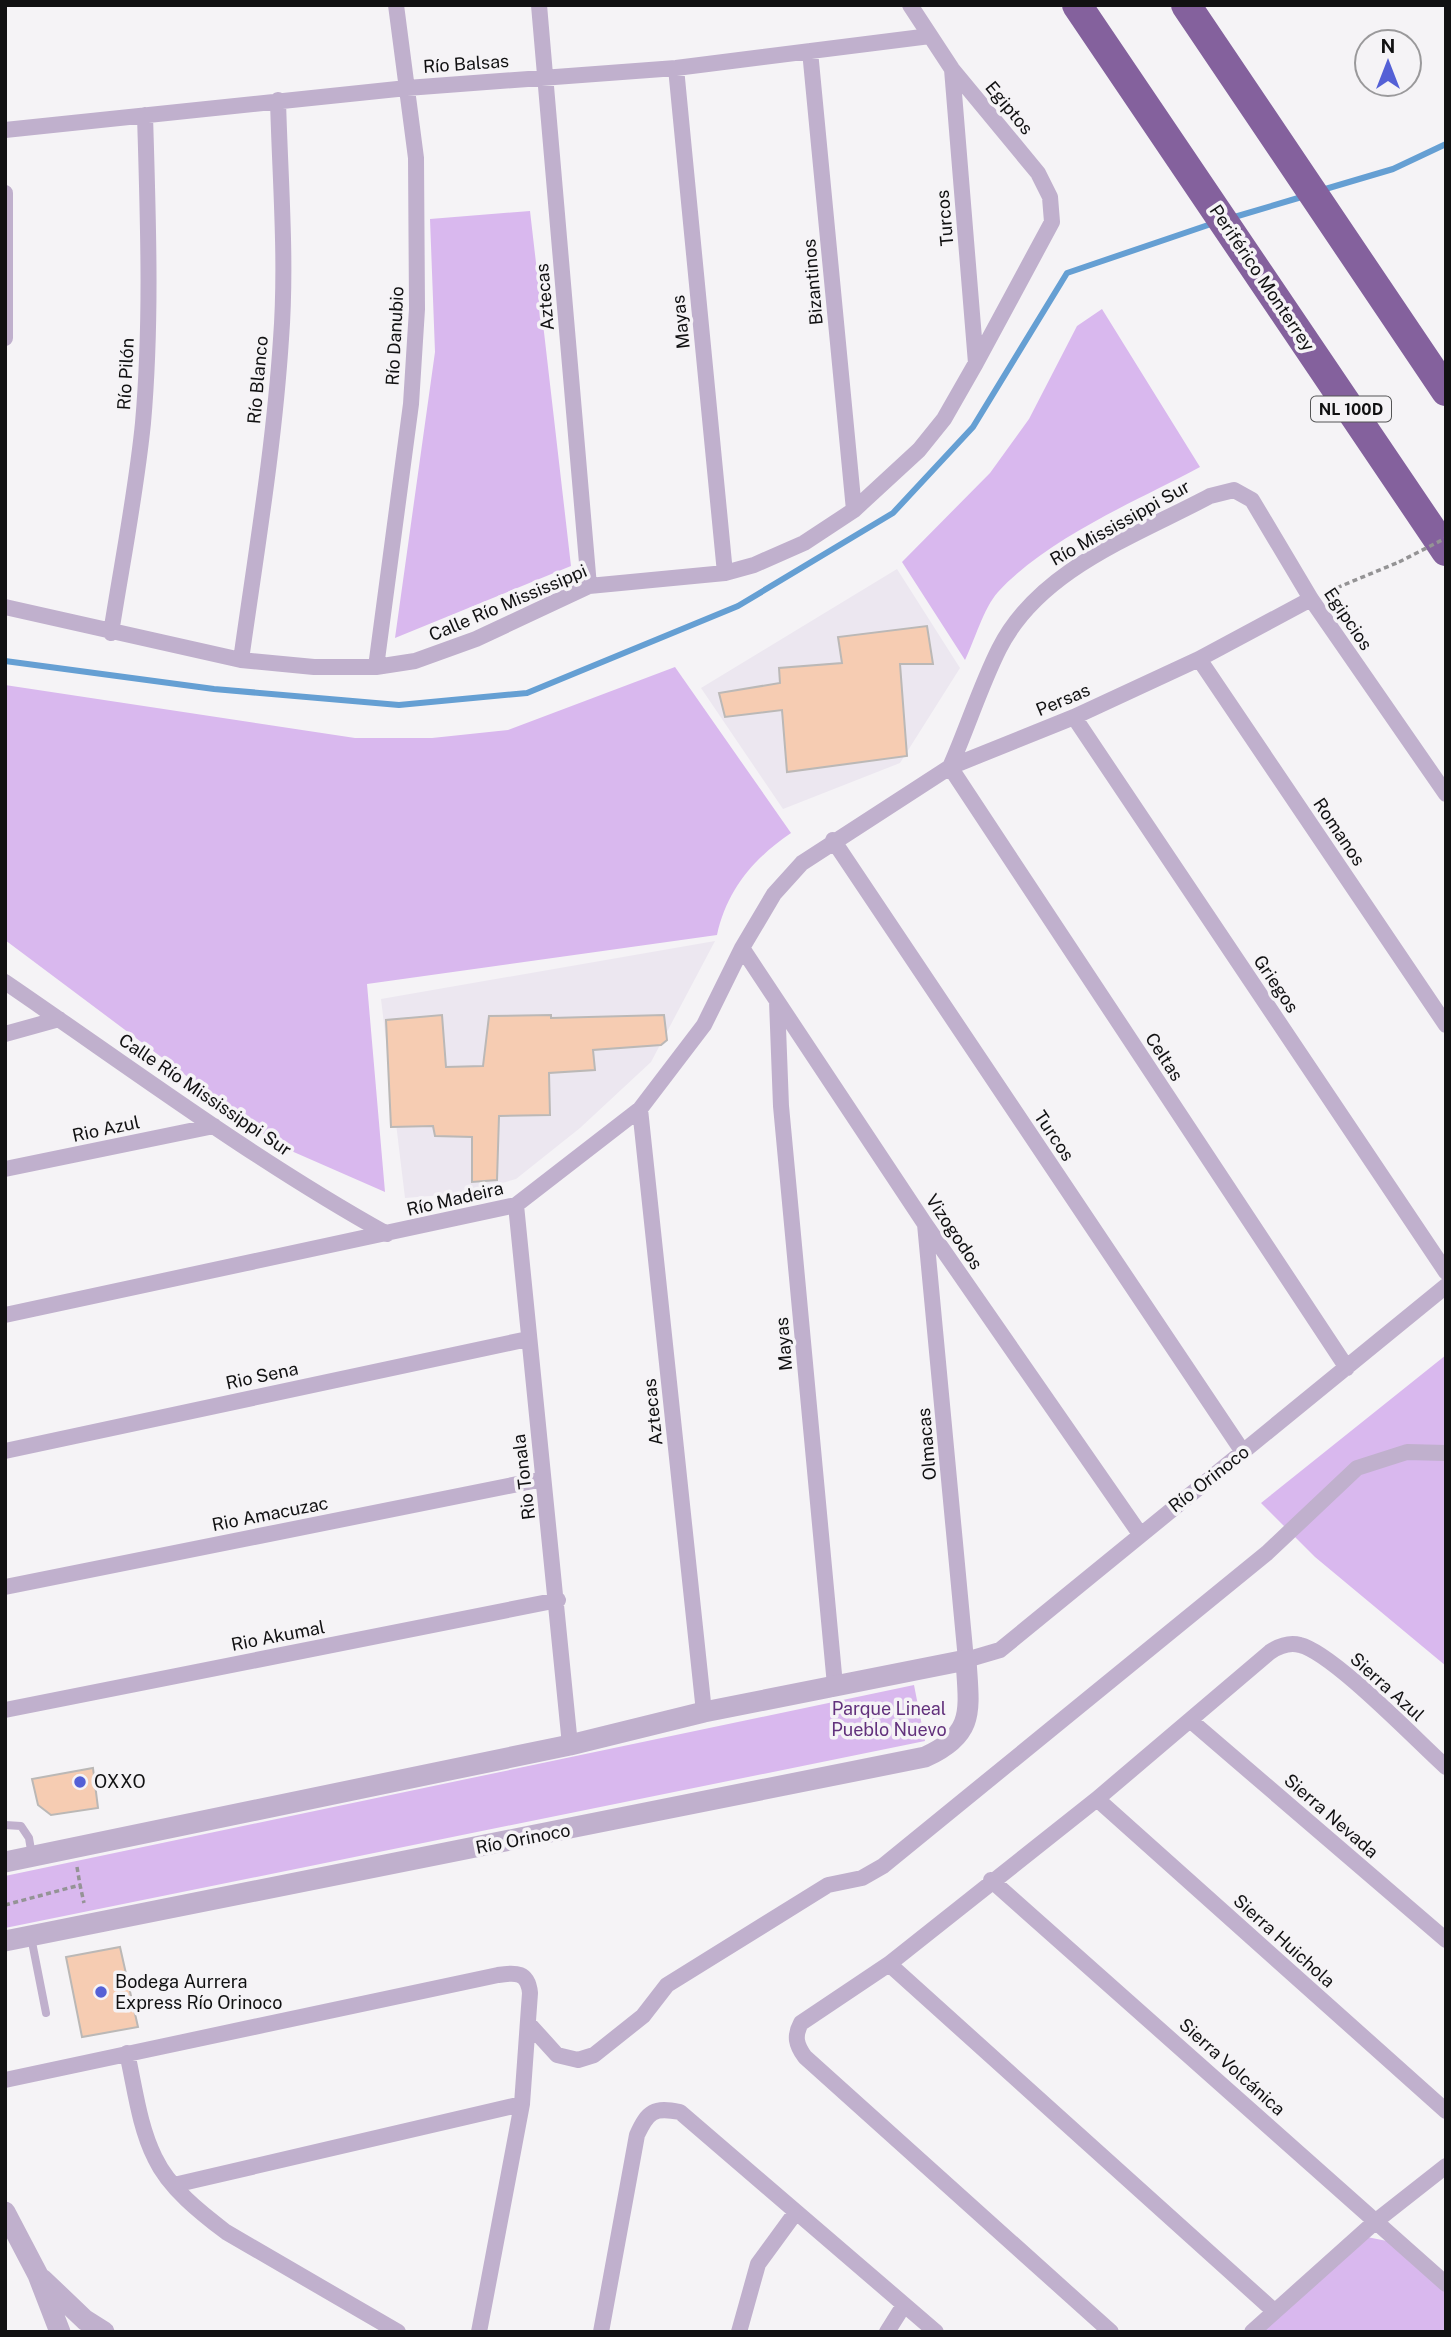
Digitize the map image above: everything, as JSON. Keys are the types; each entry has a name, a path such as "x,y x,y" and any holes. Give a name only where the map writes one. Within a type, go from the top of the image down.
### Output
{"highway":[{"name":"Periférico Monterrey","path":"1077,5 1446,551"},
{"path":"1186,5 1446,391"}],"street":[{"name":"Río Danubio","path":"376,667 415,354 416,158 396,5"},
{"name":"Aztecas","path":"539,5 589,586"},
{"name":"Egiptos","path":"910,5 952,69 1045,184 1050,197 1052,222 1041,242"},
{"name":"Río Balsas","path":"5,130 407,88 676,68 930,36"},
{"name":"Bizantinos","path":"810,51 854,510"},
{"name":"Mayas","path":"676,68 725,573"},
{"name":"Turcos","path":"952,69 976,363"},
{"name":"Río Blanco","path":"241,660 272,433 281,338 283,289 278,100"},
{"name":"Río Pilón","path":"111,633 143,426 148,362 150,271 145,115"},
{"path":"5,193 5,338"},
{"name":"Calle Río Mississippi","path":"5,607 111,633 241,660 314,667 376,667 415,661 450,649 589,586 725,573 780,554 854,510 919,450 944,419 1041,242"},
{"name":"Egipcios","path":"1210,496 1234,490 1252,500 1311,599 1446,794"},
{"name":"Río Mississippi Sur","path":"950,767 999,648 1024,611 1046,588 1072,570 1210,496"},
{"name":"Persas","path":"833,840 950,767 1074,718 1199,659 1311,599"},
{"name":"Romanos","path":"1199,659 1446,1025"},
{"name":"Griegos","path":"1074,718 1446,1272"},
{"name":"Celtas","path":"950,767 1347,1368"},
{"name":"Turcos","path":"833,840 1243,1452"},
{"name":"Río Madeira","path":"5,1315 516,1205 640,1109 704,1024 742,948 774,894 802,863 833,840"},
{"name":"Vizogodos","path":"742,948 926,1224 1140,1534"},
{"name":"Calle Río Mississippi Sur","path":"5,982 326,1200 387,1234"},
{"name":"Mayas","path":"776,999 781,1105 835,1685"},
{"path":"5,1034 59,1019"},
{"name":"Aztecas","path":"640,1109 705,1712"},
{"name":"Rio Azul","path":"5,1169 214,1126"},
{"name":"Rio Tonala","path":"516,1205 528,1339 558,1600 570,1745"},
{"name":"Olmacas","path":"926,1224 967,1660"},
{"name":"Río Orinoco","path":"5,1862 570,1745 705,1712 967,1660 1000,1650 1446,1286"},
{"name":"Rio Sena","path":"5,1451 528,1339"},
{"path":"528,2023 556,2055 578,2060 594,2055 643,2016 667,1985 828,1885 862,1878 883,1866 1267,1553 1357,1468 1407,1452 1446,1453"},
{"name":"Rio Amacuzac","path":"5,1587 543,1479"},
{"name":"Rio Akumal","path":"5,1710 558,1600"},
{"name":"Sierra Azul","path":"1191,1721 1269,1652 1281,1645 1297,1643 1325,1657 1446,1767"},
{"name":"Río Orinoco","path":"5,1941 925,1757 949,1746 961,1734 968,1691 967,1660"},
{"path":"1111,2332 797,2047 797,2030 801,2023 889,1964 991,1880 1097,1800 1191,1721"},
{"name":"Sierra Nevada","path":"1191,1721 1446,1940"},
{"name":"Sierra Huichola","path":"1097,1800 1446,2110"},
{"name":"Sierra Volcánica","path":"991,1880 1446,2284"},
{"path":"889,1964 1273,2310"},
{"path":"5,2080 515,1972 523,1975 529,1983 522,2104 479,2332"},
{"path":"127,2053 155,2160 200,2212 226,2232 398,2332"},
{"path":"174,2185 522,2104"},
{"path":"601,2332 637,2135 646,2117 661,2109 680,2112 936,2332"},
{"path":"1251,2332 1377,2221 1446,2166"},
{"path":"739,2332 758,2264 796,2212"},
{"path":"5,2213 38,2274 60,2332"},
{"path":"38,2274 85,2320 104,2332"},
{"path":"887,2332 904,2305"},
{"path":"66,2332 85,2320"}],"lane":[{"path":"5,1825 21,1826 29,1838 32,1856"},
{"path":"31,1937 46,2014"}],"path":[{"path":"1311,599 1399,562 1446,538"},
{"path":"5,1905 80,1885 88,1925"}],"shaded area":[{"path":"897,569 960,668 900,763 783,809 701,688"},
{"path":"715,941 651,1062 580,1128 516,1179 468,1193 405,1198 381,999"}],"green space":[{"path":"530,211 571,566 395,638 435,352 430,219"},
{"path":"1102,309 1200,467 1094,522 1042,554 1019,572 993,599 965,660 902,562 990,473 1029,419 1077,326"},
{"path":"675,667 791,833 765,854 744,877 727,904 717,935 367,984 385,1192 280,1146 5,940 5,685 355,738 432,738 508,730"},
{"path":"1446,1355 1446,1666 1315,1557 1261,1503"},
{"name":"Parque Lineal Pueblo Nuevo","path":"914,1685 925,1741 5,1928 5,1876"},
{"path":"1367,2237 1387,2241 1446,2293 1446,2332 1257,2332"}],"building":[{"path":"927,626 933,664 900,664 907,756 787,772 782,710 725,717 719,693 780,683 779,668 842,663 838,637"},
{"path":"442,1015 446,1067 483,1066 489,1016 551,1015 551,1018 664,1015 667,1040 661,1045 593,1050 595,1070 549,1073 550,1115 499,1116 497,1180 472,1182 472,1137 435,1136 433,1126 391,1127 386,1020"},
{"path":"93,1768 98,1808 51,1815 38,1805 32,1779"},
{"name":"Bodega Aurrera Express Río Orinoco","path":"120,1947 138,2027 82,2037 66,1957"}],"waterway":[{"path":"1322,190 1393,169 1446,144"},
{"path":"1231,218 1305,196"},
{"path":"5,661 214,689 399,705 527,693 738,606 893,513 973,427 1067,273 1214,223"}],"place":[{"name":"OXXO","path":"80,1782"},
{"name":"Bodega Aurrera Express Río Orinoco","path":"101,1992"}]}
